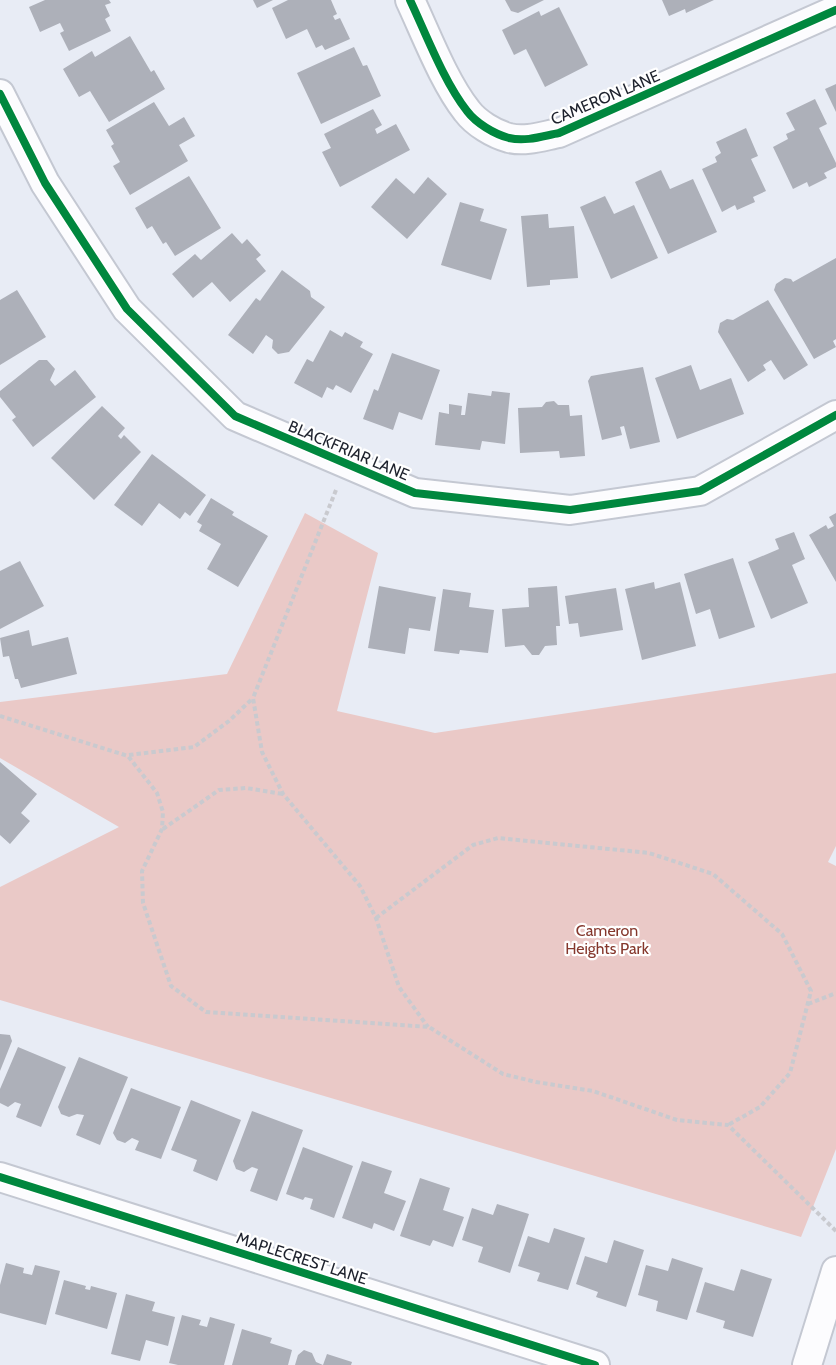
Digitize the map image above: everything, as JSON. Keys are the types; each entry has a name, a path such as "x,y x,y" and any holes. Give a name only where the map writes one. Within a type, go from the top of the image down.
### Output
{"street":[{"name":"CAMERON LANE","path":"410,0 456,94 468,113 486,128 510,138 533,139 559,133 836,10"},
{"name":"BLACKFRIAR LANE","path":"0,94 45,183 127,309 236,416 415,493 570,510 700,491 836,415"},
{"name":"MAPLECREST LANE","path":"0,1177 595,1365"},
{"path":"807,1365 836,1271"}],"path":[{"path":"0,716 128,756 194,747 229,721 253,698 347,464"},
{"path":"253,698 262,752 283,794 360,886 376,918 399,987 429,1027 503,1074 593,1091 676,1120 728,1125 760,1107 790,1073 811,991 782,934 712,874 649,853 498,838 473,845 376,918"},
{"path":"128,756 157,794 163,812 162,829 142,871 143,903 171,986 206,1012 429,1027"},
{"path":"162,829 219,790 246,788 283,794"},
{"path":"808,1004 836,993"},
{"path":"728,1125 836,1231"}],"green space":[{"name":"Cameron Heights Park","path":"305,513 378,553 337,711 435,733 836,673 836,846 828,862 836,866 836,1149 801,1237 0,1000 0,887 119,827 0,758 0,702 227,674"}],"building":[{"path":"45,0 109,0 111,3 105,5 110,16 105,19 111,31 69,51 60,33 64,31 60,23 40,32 29,7"},
{"path":"253,0 273,0 257,8"},
{"path":"288,0 331,0 337,14 333,16 335,20 340,18 350,39 325,50 322,45 316,48 307,29 286,39 272,8"},
{"path":"505,0 544,0 518,13 511,11"},
{"path":"662,0 714,0 686,13 685,9 669,16"},
{"path":"559,7 588,65 545,87 526,49 514,55 502,30 539,11 541,16"},
{"path":"130,36 151,72 154,70 165,89 109,122 90,91 79,97 63,69 92,51 95,57"},
{"path":"354,47 363,66 367,65 381,96 321,124 297,73"},
{"path":"836,84 836,112 825,89"},
{"path":"815,99 827,124 819,128 836,167 824,173 827,178 809,187 807,182 793,189 773,147 788,139 786,134 795,130 786,113"},
{"path":"154,102 169,126 184,117 195,136 179,145 188,161 130,195 113,166 120,162 111,146 114,144 106,130"},
{"path":"373,109 382,125 375,129 377,134 396,124 410,150 340,187 322,152 331,148 324,134"},
{"path":"746,128 758,156 751,159 766,191 753,197 755,202 737,210 735,205 722,212 702,169 717,162 715,157 721,153 716,142"},
{"path":"661,170 670,189 693,179 717,232 668,254 635,182"},
{"path":"189,176 221,228 175,256 166,242 163,244 152,226 147,229 135,208"},
{"path":"428,177 447,194 407,239 371,207 396,178 414,194"},
{"path":"605,196 614,214 634,205 658,258 611,279 580,207"},
{"path":"460,202 484,209 480,221 507,229 491,280 441,265"},
{"path":"548,214 549,228 574,226 578,278 550,280 550,285 527,287 521,216"},
{"path":"232,233 242,244 247,239 261,255 256,259 266,271 230,302 212,282 193,298 172,274 195,254 201,260"},
{"path":"836,258 836,339 833,341 836,347 814,359 774,290 776,284 785,278 793,282"},
{"path":"282,270 310,291 311,297 325,307 289,352 278,354 272,348 273,340 266,335 253,354 228,335 256,298 260,301"},
{"path":"17,290 46,337 0,365 0,300"},
{"path":"768,300 808,365 784,380 771,360 763,365 766,370 748,382 718,332 720,323 727,319 733,320"},
{"path":"330,330 342,337 345,332 363,342 360,347 373,354 351,393 336,385 333,390 327,387 322,398 294,383 307,359 313,362"},
{"path":"392,353 440,370 422,420 399,412 393,430 363,419 374,389 378,391"},
{"path":"39,360 47,360 55,369 50,380 55,386 75,370 96,397 33,447 12,420 16,417 0,397 0,391"},
{"path":"691,365 700,390 731,378 744,414 677,439 655,378"},
{"path":"643,367 660,442 630,449 624,426 620,427 622,435 602,440 588,381 591,376"},
{"path":"492,391 510,393 505,444 482,441 480,450 435,445 439,412 449,414 449,404 462,406 461,415 465,415 468,393 491,396"},
{"path":"554,401 558,405 569,405 570,416 582,415 585,456 560,458 559,451 520,453 518,408 542,407 546,402"},
{"path":"102,406 125,428 118,436 121,439 124,435 141,452 94,500 51,458"},
{"path":"152,454 206,495 190,516 185,512 180,519 159,503 142,526 114,505"},
{"path":"211,498 234,512 232,515 268,536 238,587 207,569 221,544 199,531 202,525 197,522"},
{"path":"836,513 836,582 809,535 826,525 828,529 834,526 829,517"},
{"path":"794,532 805,559 792,565 808,603 771,619 748,562 779,549 775,539"},
{"path":"733,558 755,627 719,639 710,609 696,614 684,574"},
{"path":"20,561 44,606 0,629 0,571"},
{"path":"654,582 655,589 680,582 696,646 642,660 625,589"},
{"path":"379,586 436,597 430,631 409,628 405,654 368,648"},
{"path":"557,586 560,626 556,626 557,645 545,646 539,655 532,655 524,645 505,647 502,609 529,607 528,588"},
{"path":"616,588 623,630 580,637 578,623 569,624 565,596"},
{"path":"443,589 471,593 469,607 494,610 488,653 460,650 459,654 434,651"},
{"path":"29,630 32,646 68,637 77,674 21,688 18,679 15,679 9,656 3,657 0,638"},
{"path":"0,762 37,794 21,813 30,821 10,844 0,835"},
{"path":"0,1034 10,1035 12,1041 0,1071"},
{"path":"18,1047 66,1067 41,1127 16,1117 21,1104 15,1102 8,1107 0,1103 0,1089"},
{"path":"79,1057 128,1077 100,1145 76,1135 84,1115 77,1114 69,1117 61,1114 58,1107"},
{"path":"131,1088 181,1107 161,1159 135,1150 139,1141 132,1138 125,1143 117,1140 113,1133"},
{"path":"191,1100 241,1120 217,1181 193,1171 197,1160 171,1150"},
{"path":"252,1111 303,1130 277,1201 250,1191 258,1169 252,1167 244,1172 236,1169 233,1161"},
{"path":"303,1147 353,1166 334,1218 310,1209 313,1199 305,1197 303,1200 286,1194"},
{"path":"362,1161 392,1171 384,1193 406,1201 394,1231 374,1223 372,1229 342,1218"},
{"path":"420,1178 450,1188 443,1210 464,1217 453,1247 433,1240 430,1246 400,1236"},
{"path":"497,1204 529,1214 510,1273 478,1262 483,1247 462,1240 472,1208 493,1215"},
{"path":"554,1228 585,1238 568,1290 537,1281 540,1273 518,1266 528,1236 549,1243"},
{"path":"614,1240 644,1250 626,1307 596,1297 598,1292 576,1284 585,1256 607,1263"},
{"path":"672,1258 703,1268 687,1320 656,1311 658,1301 638,1295 646,1265 668,1271"},
{"path":"6,1263 24,1268 23,1273 32,1275 35,1265 60,1271 46,1325 0,1313 0,1285"},
{"path":"741,1269 772,1279 753,1337 723,1328 725,1321 696,1312 705,1282 734,1291"},
{"path":"64,1280 86,1286 85,1289 90,1290 91,1286 117,1293 107,1329 55,1314"},
{"path":"126,1294 155,1302 152,1311 175,1317 168,1346 146,1340 140,1361 111,1354"},
{"path":"182,1315 201,1320 199,1325 207,1327 210,1317 235,1324 224,1365 169,1363"},
{"path":"242,1329 272,1338 270,1343 292,1350 288,1365 232,1365"},
{"path":"304,1350 312,1353 316,1362 323,1365 295,1365 298,1355"},
{"path":"327,1354 352,1362 351,1365 323,1365"}],"cycle path":[{"path":"410,0 443,72 467,111 491,131 509,138 522,139 559,133 836,10"},
{"path":"0,94 45,183 127,309 235,416 415,493 570,510 700,491 836,415"},
{"path":"0,1177 595,1365"}]}
